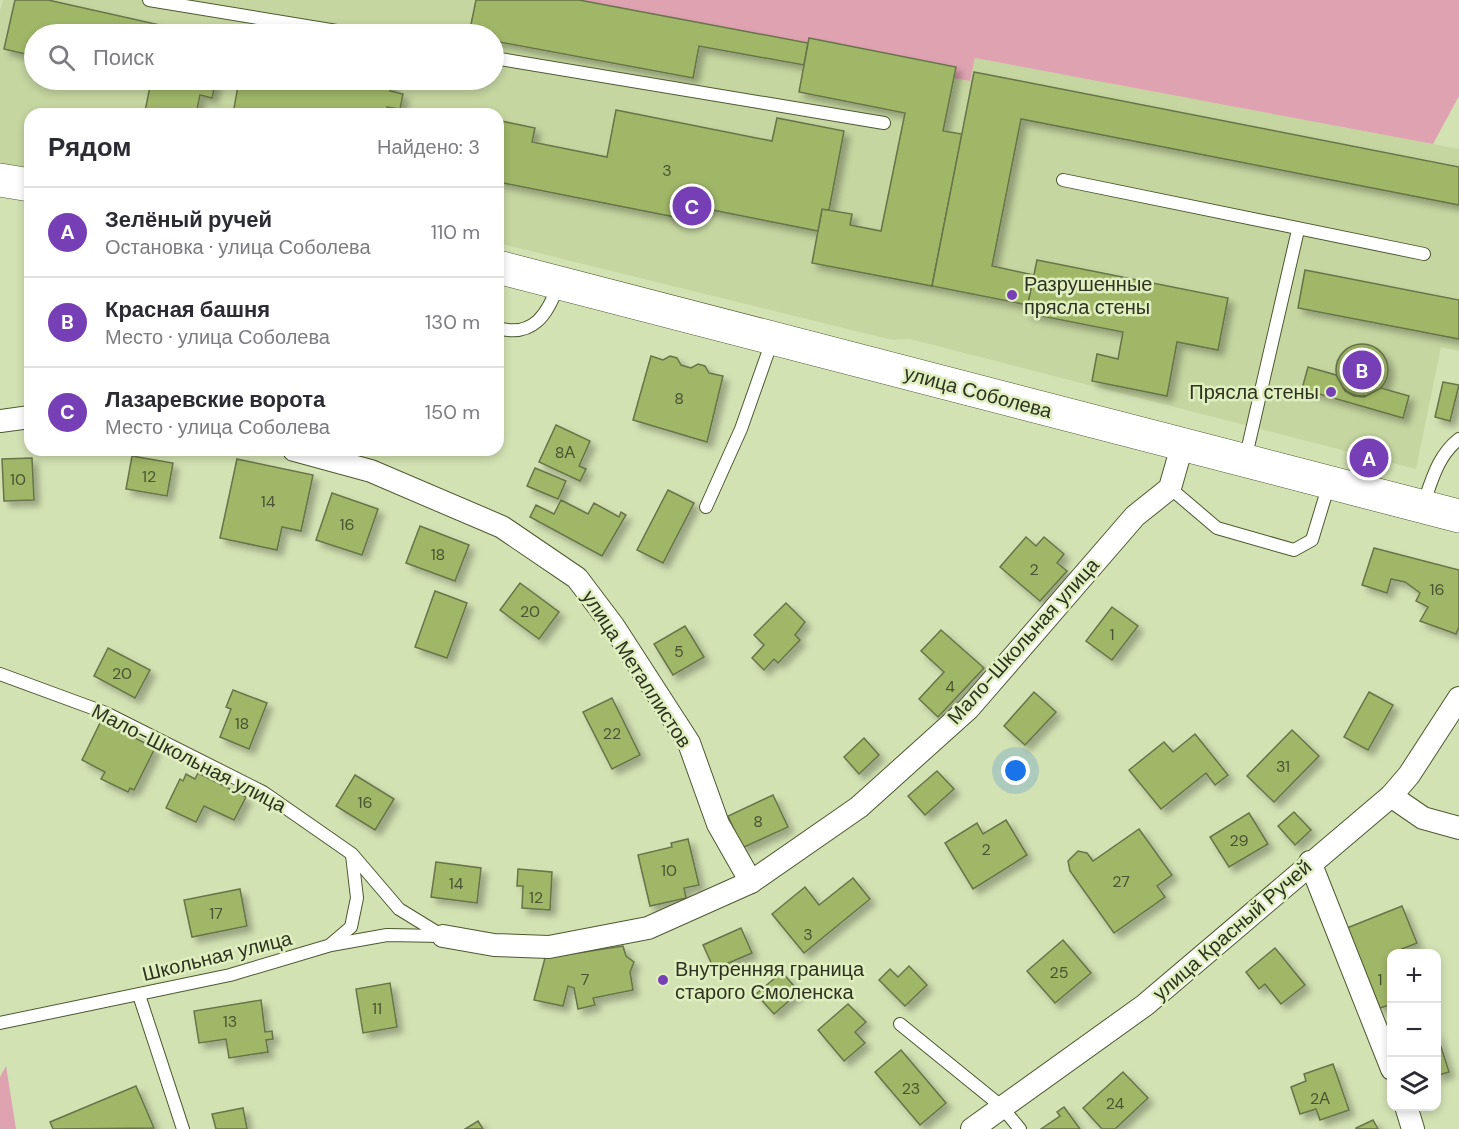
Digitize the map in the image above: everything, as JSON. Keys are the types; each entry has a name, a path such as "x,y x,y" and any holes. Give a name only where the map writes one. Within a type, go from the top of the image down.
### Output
{"main road":[{"path":"0,180 24,184"},
{"name":"улица Соболева","path":"504,268 1459,516"}],"street":[{"path":"0,421 24,418"},
{"path":"1170,488 1182,446"},
{"name":"улица Металлистов","path":"316,456 371,471 502,527 577,578 614,627 689,743 718,824 751,882"},
{"name":"Мало-Школьная улица","path":"443,936 494,945 549,947 648,928 751,882 859,807 969,708 1134,516 1170,488"},
{"name":"улица Красный Ручей","path":"972,1129 1145,1005 1310,862 1392,796 1409,776 1459,698"},
{"path":"1392,796 1423,818 1459,828"},
{"path":"1310,862 1387,1057"},
{"path":"1407,1111 1413,1129"}],"lane":[{"path":"149,0 294,24"},
{"path":"504,60 884,123"},
{"path":"1063,180 1424,254"},
{"path":"1245,461 1299,230"},
{"path":"504,330 513,332 526,328 549,310 559,282"},
{"path":"706,507 741,429 773,337"},
{"path":"1422,507 1439,462 1447,448 1459,439"},
{"path":"1170,488 1217,528 1294,550 1312,540 1329,483"},
{"name":"Мало-Школьная улица","path":"0,674 106,713 263,792 295,812 352,854 399,909 443,936"},
{"path":"331,945 351,927 357,898 352,854"},
{"name":"Школьная улица","path":"0,1023 230,975 331,945 387,935 443,936"},
{"path":"139,995 183,1129"},
{"path":"900,1024 1001,1106 1020,1129"}],"shaded area":[{"path":"3,0 538,0 694,35 969,81 975,58 1459,149 1459,351 1441,347 1416,469 910,339 892,340 504,244 504,108 24,108 24,169 0,166 0,10"},
{"path":"538,0 1459,0 1459,96 1433,144 975,58 970,81 694,35"},
{"path":"6,1066 16,1129 0,1129 0,1077"}],"building":[{"path":"15,0 48,0 156,24 24,24 24,54 4,49"},
{"path":"476,0 579,0 808,43 804,65 699,46 693,78 504,43 504,24 471,24"},
{"path":"809,38 956,67 943,131 962,134 932,286 812,263 822,209 852,214 850,225 881,231 905,113 799,92"},
{"path":"974,72 1459,167 1459,205 1021,119 992,266 1034,275 1028,305 932,286"},
{"path":"149,90 214,90 212,98 200,95 197,108 146,108"},
{"path":"237,90 390,90 403,94 400,108 234,108"},
{"path":"616,110 772,141 777,118 844,131 829,210 822,209 818,231 677,203 675,217 504,183 504,122 535,128 532,142 607,157"},
{"path":"1037,260 1228,298 1218,350 1177,342 1167,396 1092,381 1097,354 1118,359 1123,332 1026,313"},
{"path":"1305,270 1459,300 1459,339 1298,308"},
{"path":"1357,344 1367,344 1376,348 1384,356 1388,370 1384,384 1376,392 1367,396 1357,396 1348,392 1340,384 1336,375 1336,365 1340,356 1348,348"},
{"path":"651,356 663,360 670,356 677,358 681,365 691,368 698,364 705,366 709,373 723,376 707,442 633,420"},
{"name":"Прясла стены","path":"1308,367 1336,375 1345,391 1354,396 1364,397 1381,388 1409,396 1403,418 1302,389"},
{"path":"1443,382 1459,385 1450,421 1435,417"},
{"path":"556,425 590,441 579,466 586,469 580,481 539,462"},
{"path":"132,456 173,463 167,496 126,489"},
{"path":"32,458 34,500 4,501 2,459"},
{"path":"237,459 313,475 301,531 282,527 277,550 220,538"},
{"path":"535,468 566,481 558,499 527,486"},
{"path":"668,490 694,503 663,563 637,550"},
{"path":"332,493 378,509 362,555 316,540"},
{"path":"561,500 588,514 594,503 619,517 621,512 626,515 602,556 530,517 536,505 554,514"},
{"path":"420,526 469,545 455,581 406,563"},
{"path":"1026,537 1036,546 1044,537 1064,554 1057,563 1067,571 1040,601 1000,567"},
{"path":"1374,548 1459,570 1459,627 1456,634 1420,621 1428,607 1416,601 1420,593 1405,582 1391,579 1387,593 1362,585"},
{"path":"520,583 559,612 539,639 500,610"},
{"path":"435,591 467,603 447,658 415,647"},
{"path":"786,603 805,622 795,635 800,640 778,663 774,659 764,670 752,658 764,645 754,635"},
{"path":"1112,607 1138,626 1112,660 1086,641"},
{"path":"685,626 704,657 673,675 654,644"},
{"path":"941,630 984,668 938,717 919,699 944,672 921,651"},
{"path":"108,648 150,670 135,698 94,676"},
{"path":"233,690 267,703 249,749 220,737 231,709 226,707"},
{"path":"1034,692 1056,712 1025,745 1004,726"},
{"path":"1369,692 1393,705 1368,750 1344,737"},
{"path":"612,698 640,755 612,769 583,712"},
{"path":"101,721 155,748 134,790 130,788 128,792 101,779 105,772 82,760"},
{"path":"1292,730 1319,756 1274,802 1247,776"},
{"path":"1195,734 1228,775 1215,785 1206,773 1161,809 1129,770 1164,742 1173,752"},
{"path":"864,738 879,755 859,774 844,757"},
{"path":"937,771 954,789 925,815 908,796"},
{"path":"198,773 246,797 234,820 204,806 196,822 166,808 180,779 183,781 186,774 195,779"},
{"path":"355,775 394,799 375,830 336,806"},
{"path":"773,795 788,827 742,848 728,816"},
{"path":"1294,812 1311,830 1295,845 1278,826"},
{"path":"1249,813 1268,844 1229,867 1210,837"},
{"path":"1006,820 1027,855 973,889 945,843 977,823 983,834"},
{"path":"1139,829 1172,875 1157,886 1165,897 1114,933 1070,871 1068,861 1078,851 1087,853 1093,861"},
{"path":"688,839 699,885 684,888 686,898 650,906 638,855 672,847 671,843"},
{"path":"436,862 481,868 477,903 431,897"},
{"path":"518,869 552,872 550,910 522,908 523,886 517,886"},
{"path":"853,878 870,899 804,953 772,914 805,887 819,905"},
{"path":"240,889 247,926 192,937 184,900"},
{"path":"1402,906 1417,943 1402,949 1387,949 1387,1006 1380,1008 1347,928"},
{"path":"741,928 752,953 714,969 703,945"},
{"path":"1063,940 1091,973 1055,1003 1027,971"},
{"path":"623,946 626,956 634,962 630,972 633,990 593,998 595,1005 578,1009 574,988 568,986 563,1006 534,1000 545,958"},
{"path":"1275,948 1305,985 1281,1004 1265,984 1259,989 1246,972"},
{"path":"909,966 927,985 905,1006 879,980 890,969 898,977"},
{"path":"782,972 799,992 774,1014 756,994"},
{"path":"390,983 397,1027 363,1033 356,989"},
{"path":"261,1000 265,1032 272,1031 273,1039 266,1040 268,1052 229,1058 226,1039 199,1043 194,1011"},
{"path":"848,1004 866,1022 855,1032 865,1043 844,1061 818,1030"},
{"path":"1441,1047 1449,1072 1441,1074"},
{"path":"901,1050 946,1103 920,1125 875,1072"},
{"path":"1333,1064 1349,1110 1320,1120 1316,1109 1300,1114 1291,1087 1306,1081 1304,1074"},
{"path":"1123,1072 1148,1098 1115,1129 1102,1129 1083,1108"},
{"path":"136,1086 154,1128 53,1129 50,1122"},
{"path":"1064,1107 1080,1129 1041,1129 1060,1116 1057,1112"},
{"path":"243,1108 247,1129 216,1129 212,1114"},
{"path":"1373,1120 1378,1129 1356,1129 1356,1128"},
{"path":"478,1121 483,1129 465,1129"}],"place":[{"name":"Лазаревские ворота","path":"692,206"},
{"name":"Разрушенные прясла стены","path":"1012,295"},
{"name":"Красная башня","path":"1362,370"},
{"name":"Прясла стены","path":"1331,392"},
{"name":"Зелёный ручей","path":"1369,458"},
{"name":"Внутренняя граница старого Смоленска","path":"663,980"}]}
